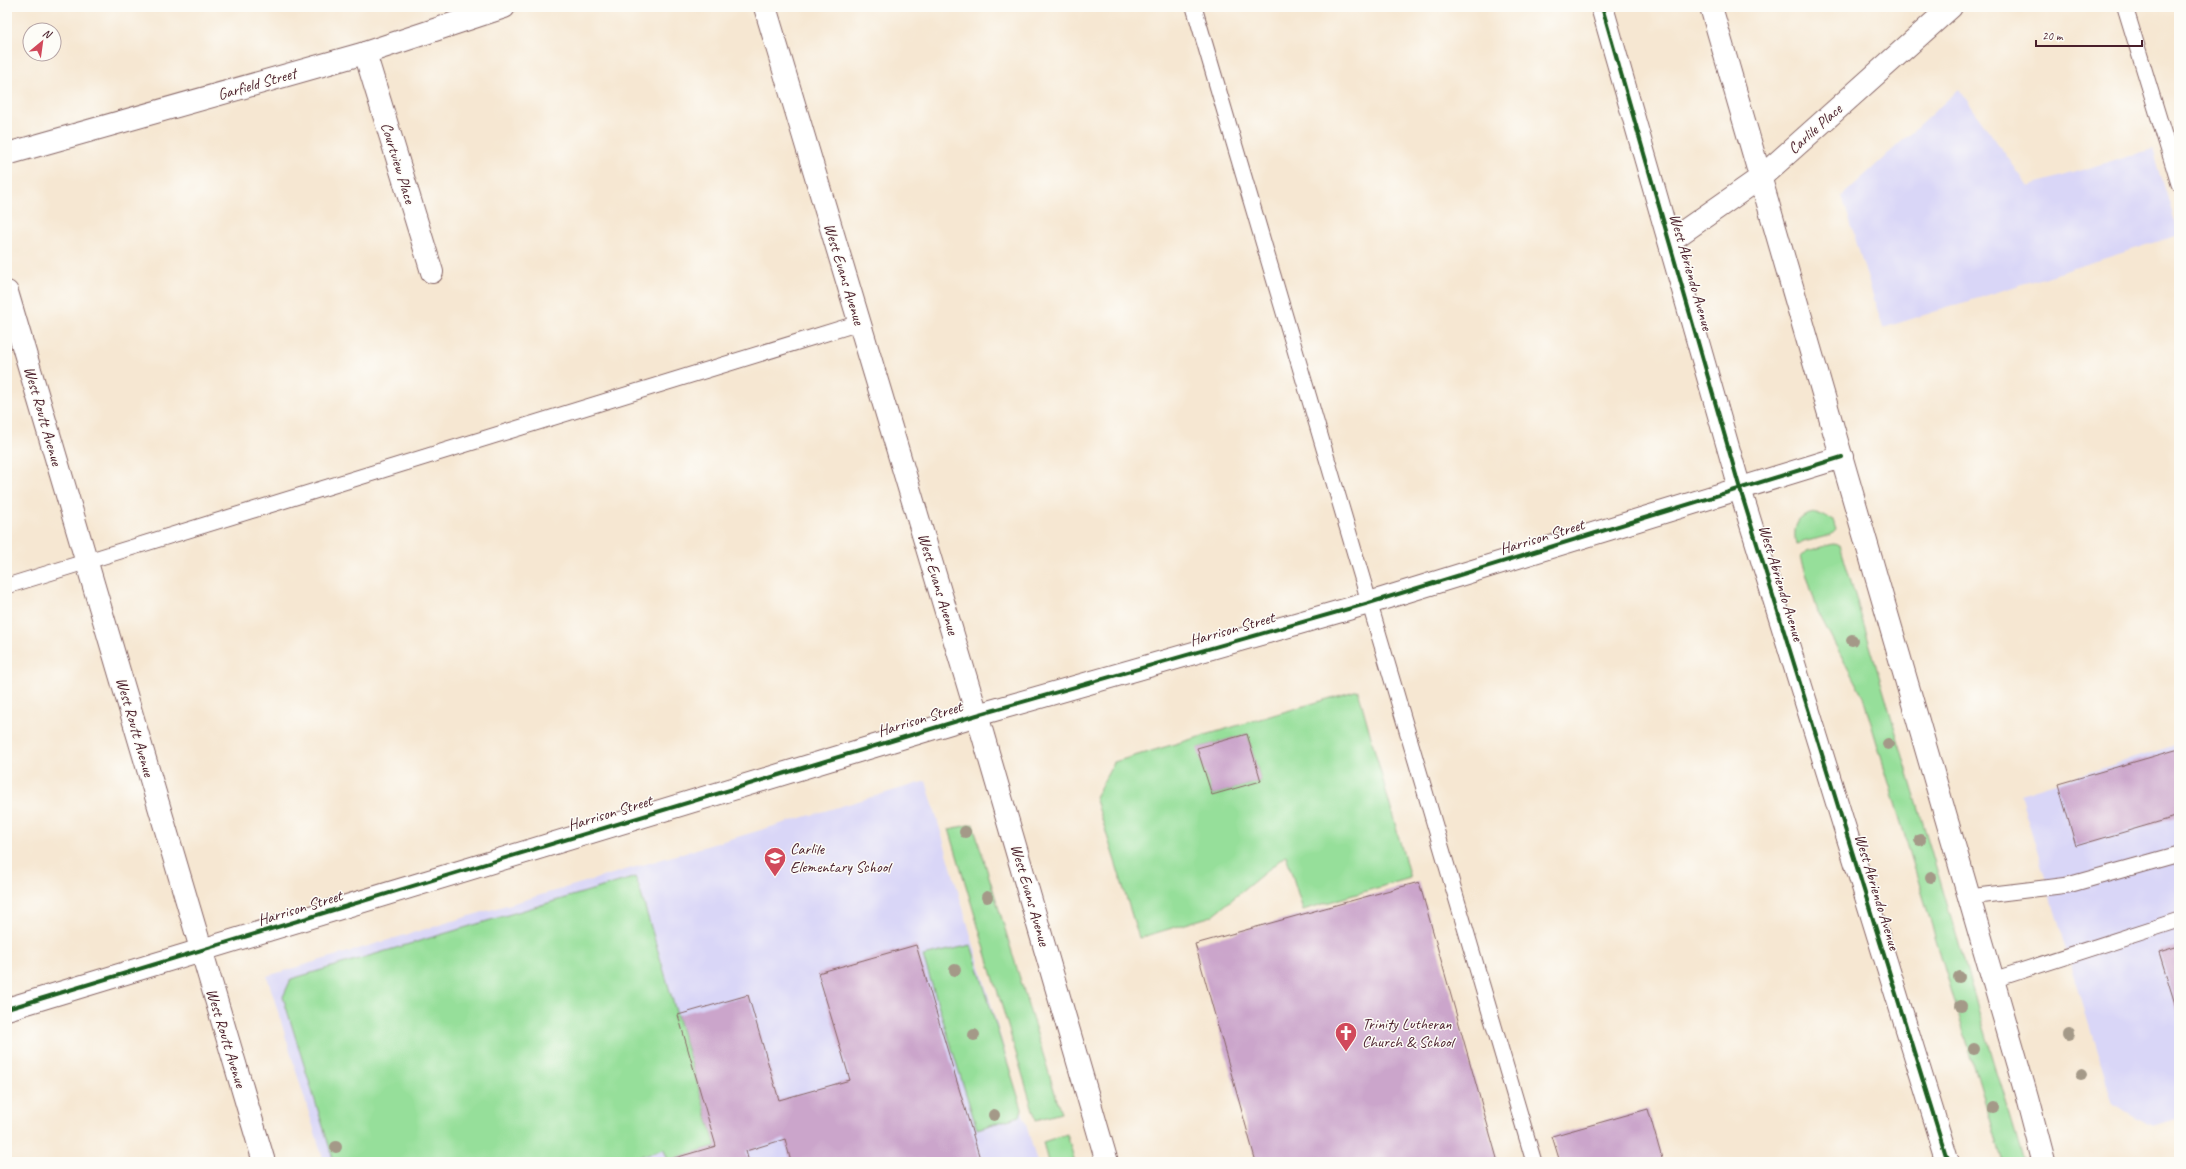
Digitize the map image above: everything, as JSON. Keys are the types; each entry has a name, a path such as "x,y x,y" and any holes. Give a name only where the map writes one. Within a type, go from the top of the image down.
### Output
{"street":[{"name":"Garfield Street","path":"7,154 365,53 504,7"},
{"name":"West Evans Avenue","path":"764,7 977,715 1108,1162"},
{"name":"West Abriendo Avenue","path":"1602,7 1740,489 1948,1162"},
{"path":"1711,7 1993,980 2044,1162"},
{"name":"Carlile Place","path":"1670,241 1760,178 1951,7"},
{"name":"Courtview Place","path":"365,53 432,272"},
{"name":"West Routt Avenue","path":"7,292 200,951 264,1162"},
{"name":"Harrison Street","path":"7,1009 977,715 1369,603 1842,457"}],"lane":[{"path":"1194,7 1534,1162"},
{"path":"2124,7 2174,143 2179,184"},
{"path":"7,586 859,323"},
{"path":"1969,897 2068,885 2179,854"},
{"path":"1993,980 2179,920"}],"shaded area":[{"path":"1959,89 2028,186 2153,149 2179,235 1883,328 1842,196"},
{"path":"2179,744 2179,1118 2152,1126 2113,1104 2020,794"},
{"name":"Carlile Elementary School","path":"926,781 1037,1162 324,1162 267,976"}],"green space":[{"path":"1817,513 1833,520 1836,530 1831,535 1796,544 1795,532 1798,522 1805,516"},
{"path":"1833,544 1840,545 2024,1162 2003,1162 1863,697 1818,612 1801,557 1807,551"},
{"path":"1358,690 1410,878 1303,910 1286,855 1212,916 1139,938 1095,797 1114,762","holes":["1247,734 1261,781 1212,795 1198,748"]},
{"path":"973,824 1061,1113 1036,1120 949,829"},
{"path":"636,877 716,1146 668,1160 664,1149 621,1162 334,1162 283,997 291,979"},
{"path":"971,945 1022,1109 1020,1116 977,1129 923,956"},
{"path":"1067,1134 1075,1162 1048,1162 1043,1142"}],"building":[{"path":"1247,734 1261,781 1212,795 1197,748"},
{"path":"2179,749 2179,816 2076,846 2058,784"},
{"name":"Trinity Lutheran Church & School","path":"1419,882 1498,1162 1256,1162 1195,944"},
{"path":"916,945 981,1162 791,1162 785,1139 746,1151 749,1162 668,1162 668,1160 716,1146 678,1015 748,995 779,1100 850,1080 818,973"},
{"path":"2179,946 2179,1017 2159,952"},
{"path":"1648,1109 1663,1162 1560,1162 1552,1136"}],"cycle path":[{"path":"1602,7 1740,489 1948,1162"},
{"path":"7,1009 977,715 1369,603 1842,457"}],"place":[{"name":"Carlile Elementary School","path":"775,878"},
{"name":"Trinity Lutheran Church & School","path":"1346,1052"}]}
